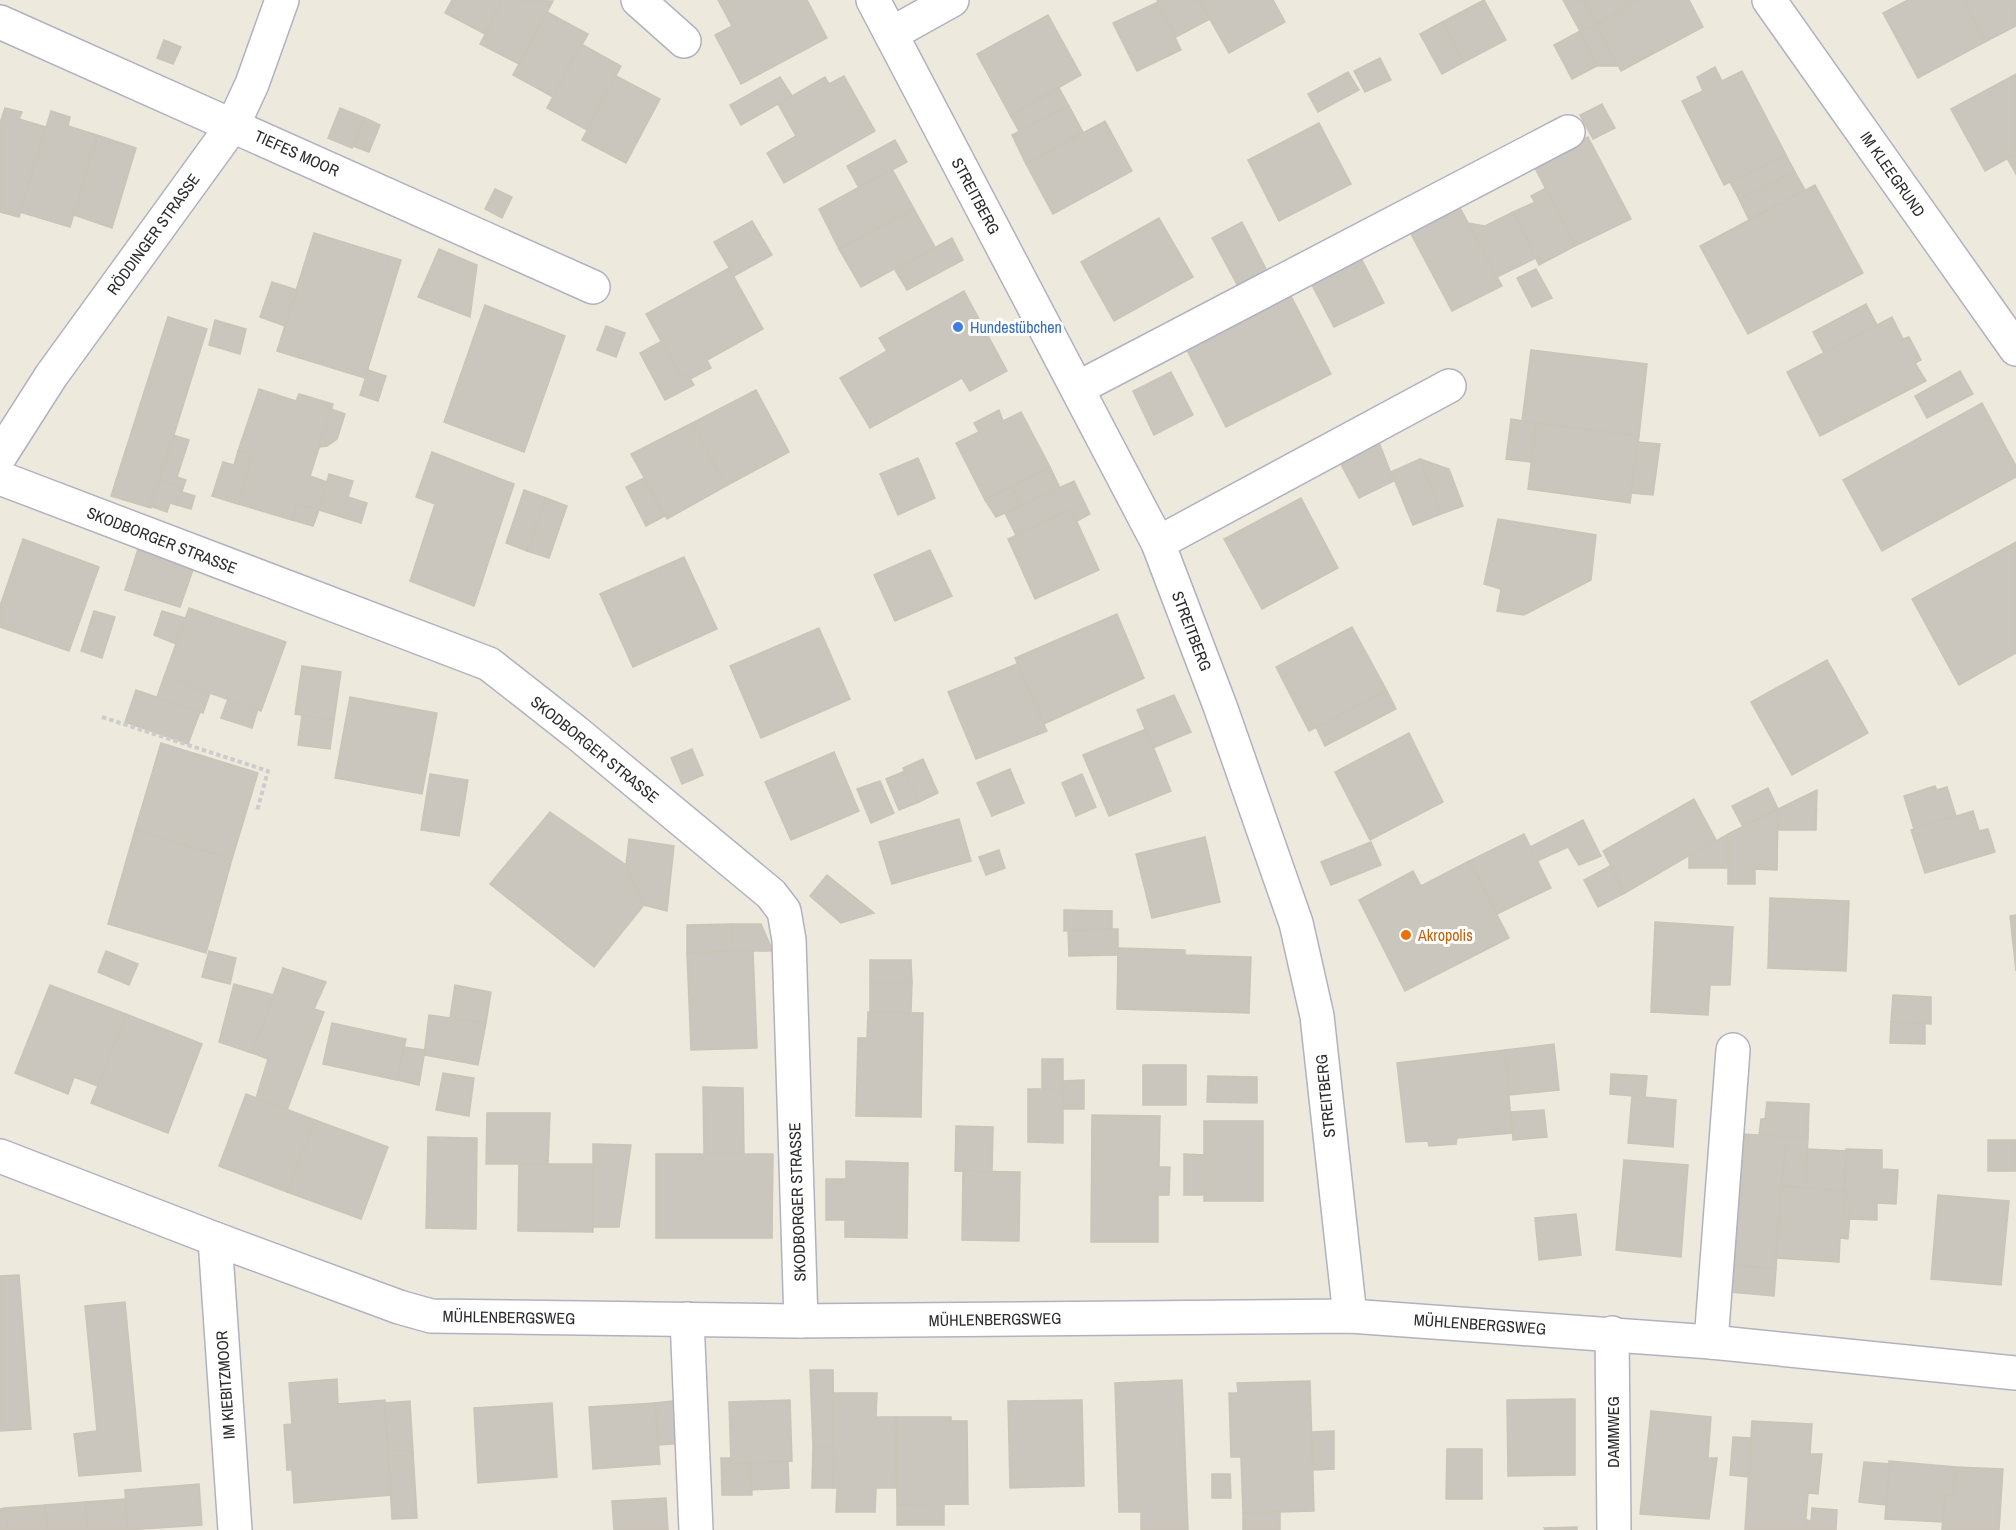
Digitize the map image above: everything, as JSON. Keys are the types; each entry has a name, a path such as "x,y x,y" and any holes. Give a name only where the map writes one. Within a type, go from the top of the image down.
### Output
{"street":[{"name":"RÖDDINGER STRASSE","path":"0,456 51,376 233,124 252,84 282,0"},
{"path":"638,0 684,41"},
{"name":"STREITBERG","path":"873,0 1158,543 1220,706 1296,923 1317,1016 1350,1316"},
{"path":"891,34 952,0"},
{"name":"IM KLEEGRUND","path":"1769,0 2016,349"},
{"name":"TIEFES MOOR","path":"0,22 593,286"},
{"path":"1078,388 1568,132"},
{"path":"1158,543 1449,386"},
{"name":"SKODBORGER STRASSE","path":"0,478 489,664 577,733 771,894 784,911 789,940 801,1321"},
{"path":"1711,1342 1733,1050"},
{"name":"MÜHLENBERGSWEG","path":"0,1156 215,1239 399,1307 431,1316 801,1321 1350,1316 1612,1333 2016,1373"},
{"name":"IM KIEBITZMOOR","path":"215,1239 235,1530"},
{"path":"687,1319 696,1530"},
{"name":"DAMMWEG","path":"1612,1333 1614,1530"}],"path":[{"path":"102,717 268,771 257,811"}],"building":[{"path":"452,0 503,0 485,34 445,13"},
{"path":"503,0 553,1 519,64 480,44"},
{"path":"718,0 807,0 827,38 741,84 715,35 732,26"},
{"path":"1157,0 1199,0 1210,19 1176,37"},
{"path":"1199,0 1273,0 1285,22 1229,53"},
{"path":"1484,0 1506,40 1464,62 1442,22"},
{"path":"1563,0 1583,0 1596,24 1580,31"},
{"path":"1583,0 1640,0 1596,24"},
{"path":"1640,0 1689,0 1703,27 1621,71 1596,24"},
{"path":"1908,0 1963,0 1985,42 1918,78 1883,13"},
{"path":"1963,0 2016,0 2016,26 1985,42"},
{"path":"1158,2 1181,50 1137,71 1113,23"},
{"path":"547,12 588,34 553,97 513,75"},
{"path":"1048,15 1081,75 1010,115 977,54"},
{"path":"1442,22 1464,62 1442,74 1420,34"},
{"path":"1596,24 1618,66 1597,66 1580,31"},
{"path":"1580,31 1597,66 1572,79 1554,45"},
{"path":"164,40 181,47 173,64 157,58"},
{"path":"581,44 621,66 587,130 547,108"},
{"path":"1380,58 1391,80 1365,92 1354,71"},
{"path":"1715,67 1722,81 1742,71 1786,155 1724,185 1682,101 1703,91 1697,77"},
{"path":"1348,72 1359,90 1318,112 1308,94"},
{"path":"2016,74 2016,154 1985,171 1951,109"},
{"path":"616,76 660,99 626,163 582,140"},
{"path":"844,76 875,131 784,183 767,153 796,136 778,104 825,77 829,84"},
{"path":"780,77 792,96 741,125 730,105"},
{"path":"1059,88 1069,106 1019,131 1010,115"},
{"path":"1602,104 1615,128 1593,139 1580,115"},
{"path":"1069,106 1083,132 1026,164 1012,135"},
{"path":"5,108 22,112 19,119 46,127 19,217 0,212 0,123"},
{"path":"340,108 365,118 352,148 328,138"},
{"path":"51,111 70,117 68,126 97,135 70,227 20,212"},
{"path":"365,118 380,125 369,152 353,146"},
{"path":"1105,121 1132,171 1053,214 1026,164"},
{"path":"1319,123 1351,184 1279,221 1248,160"},
{"path":"97,135 136,148 112,228 74,215"},
{"path":"1588,137 1631,219 1575,246 1534,166"},
{"path":"895,140 907,162 859,188 847,166"},
{"path":"2016,154 2016,174 2007,158"},
{"path":"1786,155 1795,172 1739,199 1730,182"},
{"path":"892,169 914,209 839,249 819,209"},
{"path":"1795,172 1805,190 1749,220 1739,199"},
{"path":"1815,185 1863,273 1748,334 1700,246"},
{"path":"1546,188 1575,246 1539,265 1513,212 1535,202 1531,196"},
{"path":"495,189 512,197 502,218 485,209"},
{"path":"1459,206 1502,286 1452,311 1410,232"},
{"path":"914,209 935,247 861,287 839,249"},
{"path":"1513,212 1536,258 1497,277 1468,223 1485,226"},
{"path":"1159,218 1193,277 1114,321 1081,262"},
{"path":"752,221 772,255 734,276 714,242"},
{"path":"1242,222 1268,273 1239,288 1212,238"},
{"path":"314,233 401,260 365,378 277,351"},
{"path":"952,238 963,260 907,290 895,270"},
{"path":"439,249 477,265 470,317 418,297"},
{"path":"1361,258 1384,303 1334,327 1311,283"},
{"path":"729,268 763,329 707,360 711,368 690,379 686,372 680,375 646,314"},
{"path":"1536,269 1552,298 1532,307 1517,278"},
{"path":"272,282 297,290 285,326 260,317"},
{"path":"964,291 1007,371 970,391 962,378 870,428 840,378 887,351 879,338"},
{"path":"1291,296 1331,374 1226,427 1186,348"},
{"path":"1866,304 1877,325 1824,353 1813,332"},
{"path":"485,305 565,336 524,452 444,422"},
{"path":"168,317 207,329 151,508 111,496"},
{"path":"1892,317 1903,339 1909,337 1921,360 1915,363 1926,381 1820,436 1787,372"},
{"path":"215,320 246,329 240,354 209,345"},
{"path":"606,326 625,333 616,357 597,350"},
{"path":"662,341 680,375 686,372 694,385 665,400 640,353"},
{"path":"1531,350 1647,364 1639,436 1522,421"},
{"path":"368,370 386,376 378,401 360,395"},
{"path":"1960,371 1973,394 1927,418 1915,396"},
{"path":"1171,372 1193,415 1154,435 1133,391"},
{"path":"259,389 296,401 299,394 333,404 310,476 327,482 319,510 297,504 292,520 238,504 252,456 238,451"},
{"path":"756,390 789,452 726,486 692,423"},
{"path":"1982,403 2016,466 2016,477 1882,551 1843,480"},
{"path":"331,409 345,414 337,439 327,446 319,447"},
{"path":"999,410 1003,421 1021,412 1050,467 985,500 956,443 979,432 974,423"},
{"path":"1511,419 1536,423 1531,462 1506,459"},
{"path":"692,423 726,486 667,519 631,454"},
{"path":"1536,423 1639,436 1630,503 1528,489"},
{"path":"173,435 189,440 177,477 186,480 183,488 159,480"},
{"path":"1376,435 1394,481 1359,498 1336,455"},
{"path":"1638,442 1660,444 1653,495 1631,493"},
{"path":"238,451 252,456 238,504 212,496 223,462 234,465"},
{"path":"432,452 514,484 474,606 410,581 435,504 416,497"},
{"path":"918,458 935,498 898,515 880,474"},
{"path":"1420,459 1441,514 1413,525 1391,472"},
{"path":"1420,459 1449,469 1463,506 1441,514"},
{"path":"1050,467 1060,488 1021,506 1012,487"},
{"path":"329,474 353,481 348,497 367,503 361,523 319,510"},
{"path":"644,478 665,516 646,526 626,487"},
{"path":"159,480 183,488 177,505 170,503 167,512 150,506"},
{"path":"1074,481 1090,514 1077,521 1071,509 1016,535 1005,513"},
{"path":"1012,487 1021,506 996,517 985,500"},
{"path":"524,490 546,498 527,551 506,543"},
{"path":"182,492 195,496 191,509 177,505"},
{"path":"546,498 567,506 549,558 527,551"},
{"path":"1301,498 1338,568 1262,609 1224,539"},
{"path":"297,504 319,510 313,526 292,520"},
{"path":"1071,509 1099,570 1035,599 1008,539"},
{"path":"1498,519 1596,535 1591,580 1524,615 1497,611 1501,589 1484,584"},
{"path":"23,539 99,567 69,651 0,627 0,606"},
{"path":"2016,542 2016,653 1959,685 1912,599"},
{"path":"138,549 194,567 180,607 125,590"},
{"path":"930,550 952,596 895,621 874,575"},
{"path":"684,557 717,629 633,667 600,594"},
{"path":"189,608 286,642 261,711 164,677"},
{"path":"94,611 115,617 102,658 81,651"},
{"path":"162,611 185,618 176,644 154,635"},
{"path":"1117,614 1144,678 1044,724 1015,658"},
{"path":"1352,627 1387,691 1309,731 1276,667"},
{"path":"819,628 850,699 761,738 730,666"},
{"path":"1827,660 1868,733 1792,775 1751,702"},
{"path":"1017,664 1047,731 976,759 948,692"},
{"path":"302,666 341,672 334,720 295,714"},
{"path":"164,677 210,693 203,713 157,697"},
{"path":"136,690 200,712 188,744 125,722"},
{"path":"1387,691 1396,709 1325,746 1316,727"},
{"path":"1174,695 1191,732 1153,748 1137,710"},
{"path":"350,697 437,713 422,794 335,778"},
{"path":"228,699 258,709 252,728 221,718"},
{"path":"302,715 334,720 330,749 298,745"},
{"path":"1146,729 1171,791 1109,816 1083,755"},
{"path":"1409,733 1443,802 1370,840 1335,772"},
{"path":"161,743 258,773 232,859 135,830"},
{"path":"692,749 703,775 682,784 671,758"},
{"path":"834,752 859,811 791,840 765,782"},
{"path":"923,759 938,793 919,802 903,768"},
{"path":"1010,769 1024,803 992,816 977,783"},
{"path":"905,771 919,802 899,810 886,779"},
{"path":"430,774 468,780 459,836 421,830"},
{"path":"1082,774 1096,807 1076,816 1062,783"},
{"path":"880,781 894,813 871,823 857,789"},
{"path":"1935,786 1937,790 1947,787 1956,816 1914,829 1904,796"},
{"path":"1768,788 1778,809 1743,827 1732,806"},
{"path":"1817,790 1816,830 1778,830 1778,809"},
{"path":"1694,799 1716,840 1625,893 1603,851"},
{"path":"1778,809 1777,870 1755,869 1755,884 1728,884 1728,834"},
{"path":"1973,811 1979,831 1988,829 1995,852 1925,873 1911,830"},
{"path":"550,812 626,865 644,905 594,967 490,884"},
{"path":"959,819 971,861 892,884 879,842"},
{"path":"1583,820 1601,856 1579,865 1568,847 1537,861 1530,847"},
{"path":"135,830 232,859 206,953 108,924"},
{"path":"1524,834 1551,888 1497,914 1469,861"},
{"path":"1728,834 1728,868 1689,868 1689,857"},
{"path":"1205,837 1220,902 1152,918 1136,854"},
{"path":"629,839 674,846 667,911 644,905 626,865"},
{"path":"1371,842 1381,865 1331,885 1321,862"},
{"path":"999,850 1005,868 986,875 979,857"},
{"path":"1469,861 1509,938 1405,991 1359,900 1413,871 1421,886"},
{"path":"1610,866 1625,893 1598,907 1584,880"},
{"path":"827,875 874,913 841,923 810,896"},
{"path":"1770,898 1849,901 1846,971 1768,968"},
{"path":"1064,910 1112,911 1112,929 1064,931"},
{"path":"2016,915 2016,971 2010,916"},
{"path":"1655,922 1733,927 1730,985 1710,985 1708,1015 1651,1012"},
{"path":"732,924 733,951 687,953 687,925"},
{"path":"732,924 761,924 773,951 733,951"},
{"path":"1118,929 1118,955 1069,956 1068,931"},
{"path":"1118,948 1185,950 1185,955 1251,957 1249,1013 1117,1009"},
{"path":"106,951 138,964 129,985 98,972"},
{"path":"209,951 236,958 230,984 202,977"},
{"path":"753,951 757,1048 691,1050 687,953"},
{"path":"870,960 911,960 912,982 870,982"},
{"path":"283,968 326,982 314,1009 324,1012 287,1110 256,1098 268,1059 252,1053"},
{"path":"870,982 912,982 911,1013 870,1012"},
{"path":"234,984 274,995 252,1053 219,1042"},
{"path":"50,985 126,1014 98,1086 74,1077 68,1094 15,1073"},
{"path":"455,985 491,992 486,1023 450,1018"},
{"path":"1893,995 1931,997 1931,1024 1891,1022"},
{"path":"868,1012 923,1013 921,1117 856,1116 858,1038 867,1038"},
{"path":"126,1014 202,1044 168,1133 91,1103"},
{"path":"429,1015 486,1023 478,1065 424,1055"},
{"path":"1891,1022 1925,1023 1925,1044 1890,1043"},
{"path":"332,1023 406,1039 397,1080 323,1064"},
{"path":"1554,1044 1559,1090 1510,1095 1505,1050"},
{"path":"404,1047 425,1050 419,1085 397,1080"},
{"path":"1505,1050 1512,1133 1457,1138 1456,1144 1429,1146 1428,1141 1406,1142 1397,1063"},
{"path":"1042,1059 1063,1059 1063,1089 1042,1089"},
{"path":"1143,1065 1186,1065 1186,1105 1143,1105"},
{"path":"443,1073 474,1078 469,1116 436,1110"},
{"path":"1611,1074 1647,1076 1645,1097 1610,1094"},
{"path":"1208,1076 1257,1077 1257,1103 1207,1102"},
{"path":"1084,1080 1084,1109 1063,1109 1063,1081"},
{"path":"703,1087 743,1088 744,1154 704,1154"},
{"path":"1028,1089 1063,1089 1063,1143 1028,1142"},
{"path":"246,1094 315,1120 287,1192 219,1166"},
{"path":"1632,1096 1676,1100 1673,1147 1628,1143"},
{"path":"1767,1102 1809,1104 1808,1138 1759,1135 1761,1119 1765,1119"},
{"path":"1544,1110 1547,1137 1513,1140 1511,1112"},
{"path":"487,1113 550,1113 548,1164 486,1164"},
{"path":"1092,1115 1160,1116 1159,1167 1170,1167 1169,1195 1158,1195 1158,1242 1091,1242"},
{"path":"315,1120 388,1147 361,1219 287,1192"},
{"path":"1204,1121 1263,1121 1263,1201 1204,1201"},
{"path":"956,1126 993,1127 992,1172 955,1171"},
{"path":"1743,1134 1787,1137 1781,1186 1776,1269 1732,1265"},
{"path":"428,1137 477,1138 476,1229 426,1228"},
{"path":"1787,1137 1808,1138 1805,1188 1781,1186"},
{"path":"1988,1140 2016,1140 2016,1171 1988,1171"},
{"path":"593,1144 631,1145 619,1227 593,1227"},
{"path":"1807,1149 1847,1151 1846,1191 1805,1188"},
{"path":"1846,1149 1882,1150 1882,1169 1898,1170 1896,1204 1877,1203 1877,1220 1849,1219 1850,1214 1844,1213"},
{"path":"656,1154 773,1154 772,1238 656,1238"},
{"path":"1184,1154 1204,1155 1204,1195 1184,1195"},
{"path":"1624,1160 1688,1165 1681,1257 1616,1250"},
{"path":"846,1161 908,1163 907,1238 845,1237 845,1220 826,1220 826,1179 846,1179"},
{"path":"519,1164 593,1164 593,1232 518,1231"},
{"path":"963,1171 1020,1172 1019,1241 962,1240"},
{"path":"1781,1186 1846,1191 1844,1213 1850,1214 1848,1239 1840,1238 1839,1262 1776,1258"},
{"path":"1938,1195 2009,1201 2001,1285 1931,1279"},
{"path":"1576,1214 1581,1255 1539,1260 1535,1218"},
{"path":"1732,1265 1776,1269 1774,1296 1730,1292"},
{"path":"19,1275 31,1429 0,1431 0,1276"},
{"path":"125,1302 141,1471 79,1476 74,1434 97,1431 85,1306"},
{"path":"810,1370 833,1370 834,1447 813,1446"},
{"path":"337,1379 338,1404 385,1400 391,1495 294,1503 292,1470 287,1470 284,1425 292,1424 289,1383"},
{"path":"1182,1380 1188,1530 1141,1530 1141,1512 1119,1512 1115,1383"},
{"path":"1310,1381 1314,1511 1243,1513 1241,1457 1231,1457 1229,1393 1238,1393 1237,1383"},
{"path":"833,1393 877,1393 876,1417 896,1417 896,1488 833,1488"},
{"path":"1575,1399 1575,1475 1508,1476 1507,1400"},
{"path":"681,1400 684,1443 659,1445 655,1403"},
{"path":"790,1400 792,1461 731,1464 729,1402"},
{"path":"1082,1400 1084,1486 1010,1488 1008,1401"},
{"path":"410,1401 413,1451 388,1451 385,1403"},
{"path":"552,1403 557,1477 478,1483 474,1408"},
{"path":"655,1403 660,1464 593,1469 589,1407"},
{"path":"1651,1411 1711,1417 1708,1458 1717,1458 1709,1519 1640,1514"},
{"path":"896,1417 951,1417 951,1421 967,1421 968,1504 897,1505"},
{"path":"1752,1421 1812,1424 1810,1454 1822,1454 1818,1494 1808,1493 1805,1530 1745,1530"},
{"path":"1334,1431 1334,1469 1313,1470 1312,1432"},
{"path":"1733,1437 1751,1438 1749,1477 1730,1475"},
{"path":"813,1446 834,1447 833,1488 812,1488"},
{"path":"1447,1449 1482,1449 1482,1499 1446,1499"},
{"path":"388,1451 413,1451 417,1518 392,1519"},
{"path":"721,1458 731,1458 731,1464 750,1463 752,1495 722,1495"},
{"path":"788,1461 789,1488 751,1490 750,1463"},
{"path":"1889,1461 1955,1467 1954,1495 1945,1495 1943,1522 1885,1519"},
{"path":"1864,1462 1890,1464 1886,1505 1859,1502"},
{"path":"1955,1467 2003,1469 1999,1530 1942,1530 1945,1495 1954,1495"},
{"path":"1212,1474 1230,1474 1231,1498 1212,1498"},
{"path":"199,1484 202,1525 127,1530 125,1490"},
{"path":"837,1488 876,1488 875,1512 836,1512"},
{"path":"666,1498 668,1530 614,1530 612,1501"},
{"path":"125,1499 127,1530 87,1530 85,1502"},
{"path":"85,1502 87,1530 47,1530 45,1505"},
{"path":"944,1504 944,1525 897,1525 897,1505"},
{"path":"45,1505 47,1530 7,1530 5,1508"},
{"path":"5,1508 7,1530 0,1530 0,1509"},
{"path":"1812,1508 1837,1510 1836,1530 1805,1530 1806,1520 1811,1521"},
{"path":"1280,1512 1280,1530 1243,1530 1243,1513"},
{"path":"1577,1527 1577,1530 1545,1530 1544,1528"}],"place":[{"name":"Hundestübchen","path":"958,327"},
{"name":"Akropolis","path":"1406,935"}]}
